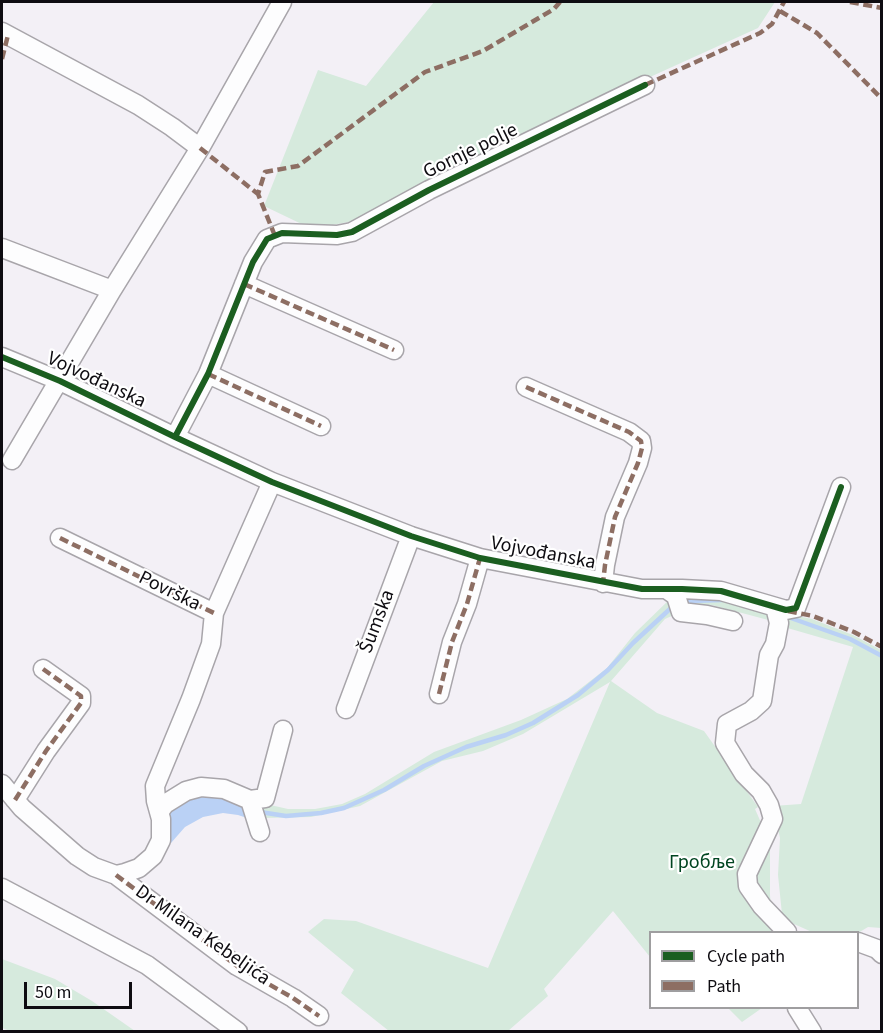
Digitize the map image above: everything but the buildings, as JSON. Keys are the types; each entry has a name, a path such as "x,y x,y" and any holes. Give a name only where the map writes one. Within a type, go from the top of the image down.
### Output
{"street":[{"path":"12,460 112,290 200,148 282,2"},
{"path":"2,32 138,105 200,148"},
{"name":"Gornje polje","path":"244,284 258,251 267,239 282,233 337,235 352,232 429,190 645,85"},
{"path":"2,248 112,290"},
{"path":"175,437 208,374 244,284 394,350"},
{"name":"Vojvođanska","path":"2,357 60,381 272,482 411,536 480,558 642,590 674,599 721,591 776,612"},
{"path":"208,374 321,426"},
{"name":"Vojvođanska","path":"526,387 629,432 641,441 642,448 638,463 615,517 603,583"},
{"name":"Površka","path":"60,538 213,614 272,482"},
{"path":"785,931 762,906 748,886 747,874 773,819 769,805 761,791 744,774 725,743 727,724 751,711 762,701 769,655 775,644 776,612 796,608 841,488"},
{"name":"Šumska","path":"346,709 411,536"},
{"name":"Vojvođanska","path":"439,694 452,642 467,604 480,558"},
{"path":"674,599 707,615 733,621"},
{"name":"Dr Milana Kebeljića","path":"116,874 139,868 153,856 161,840 161,819 155,786 211,644 213,614"},
{"path":"15,800 46,751 81,703 81,696 43,669"},
{"path":"159,812 165,804 186,791 201,787 224,789 250,801 265,798 283,730"},
{"name":"Dr Milana Kebeljića","path":"2,784 15,800 78,856 94,867 116,874 237,966 320,1016"},
{"path":"250,801 258,826"},
{"path":"2,888 147,965 238,1032"},
{"path":"859,942 882,954"},
{"path":"798,1009 812,1032"}],"green space":[{"path":"434,2 775,2 758,28 520,136 358,220 312,229 264,206 318,70 366,86"},
{"path":"681,594 768,607 772,621 712,605 689,604"},
{"name":"Гробље","path":"672,597 676,614 665,619 611,681 657,713 704,731 758,807 755,809 770,843 770,895 773,929 777,931 649,931 649,956 613,911 544,989 548,996 508,1031 389,1031 341,993 354,970 308,932 324,919 356,921 488,968 610,682 523,734 483,751 442,761 360,806 311,817 262,818 257,802 288,809 315,809 342,804 365,794 434,752 521,720 567,699 607,668 635,633"},
{"path":"783,613 812,619 853,635 881,650 881,928 868,927 859,932 810,931 794,924 782,914 778,875 780,838 773,806 801,804 853,647 784,627"},
{"path":"2,959 55,979 135,1031 13,1032 2,1028"},
{"path":"729,1009 761,1009 742,1022"}],"water":[{"path":"201,792 239,799 250,819 223,813 203,817 185,827 171,843 165,808"}],"waterway":[{"path":"683,604 690,601 722,600"},
{"path":"260,812 286,816 321,813 344,808 466,747 506,735 533,723 578,695 608,670 671,608 675,607"},
{"path":"788,617 850,639 882,656"}],"marked path":[{"path":"275,236 258,194 265,172 298,166 425,72 483,51 554,9 560,2"},
{"path":"645,85 760,33 772,24 784,2"},
{"path":"850,2 882,8"},
{"path":"780,11 817,33 882,99"},
{"path":"2,59 8,35"},
{"path":"200,148 258,194"},
{"path":"244,284 394,350"},
{"path":"208,374 321,426"},
{"path":"526,387 629,432 641,441 642,448 638,463 615,517 603,583"},
{"path":"60,538 214,613"},
{"path":"439,694 452,642 467,604 480,558"},
{"path":"788,611 813,616 854,632 882,647"},
{"path":"15,800 46,751 81,703 81,696 43,669"},
{"path":"116,875 237,966 293,998 319,1016"}],"cycle path":[{"path":"175,437 208,374 253,262 267,239 282,233 337,235 352,232 429,190 645,85"},
{"path":"2,357 60,381 272,482 411,536 480,558 642,589 721,591 786,610 796,608 841,487"}]}
